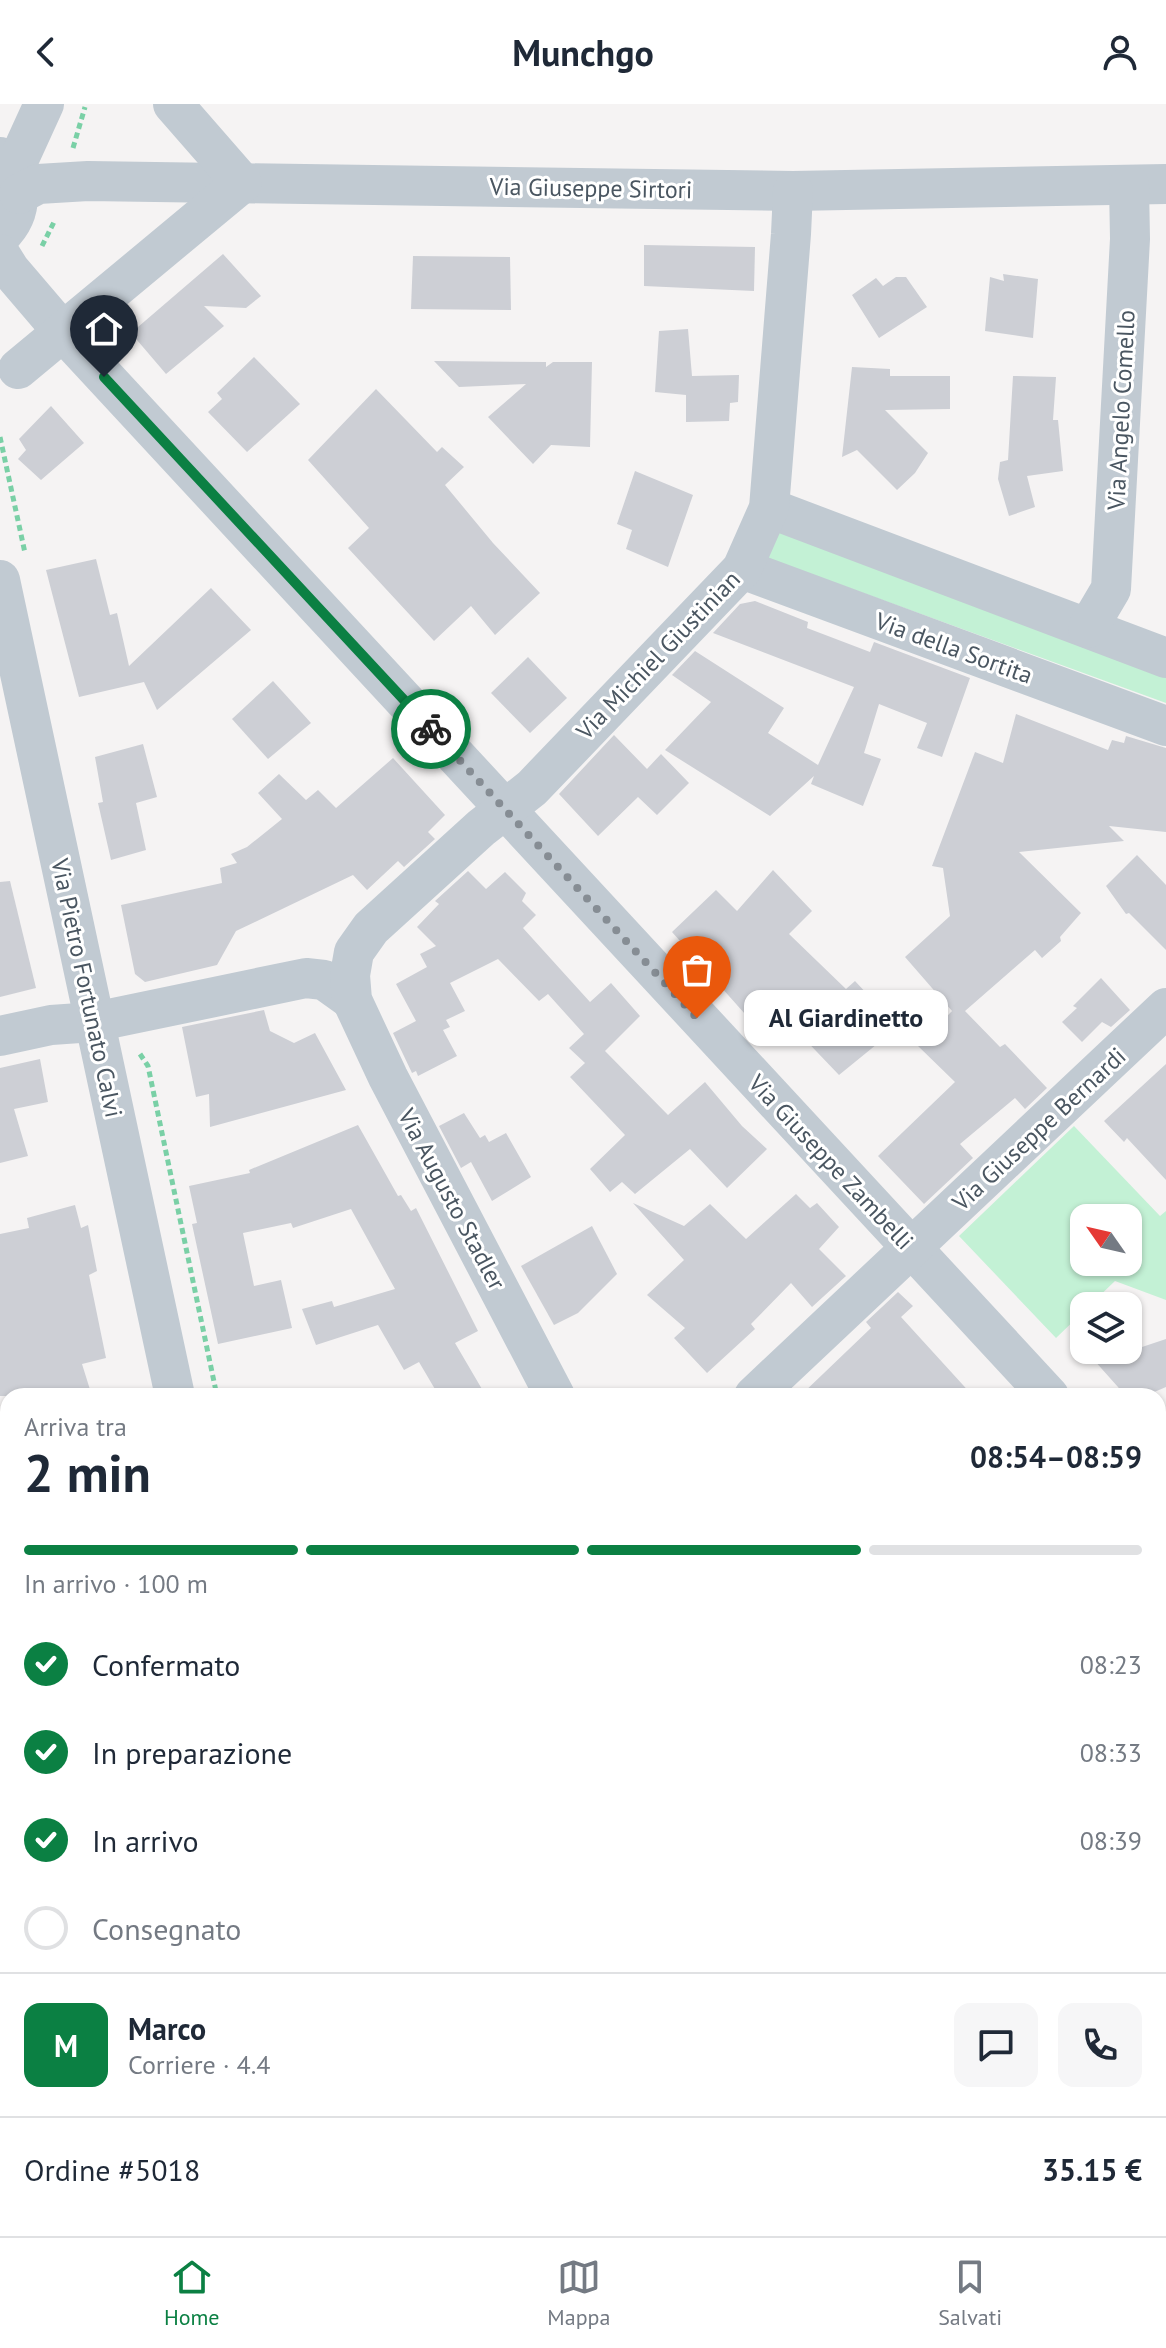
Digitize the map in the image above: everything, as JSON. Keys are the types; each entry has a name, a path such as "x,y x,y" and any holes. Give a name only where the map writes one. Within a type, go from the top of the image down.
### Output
{"street":[{"path":"0,236 14,218 10,174 44,104"},
{"path":"18,369 242,183 173,104"},
{"name":"Via Giuseppe Sirtori","path":"10,174 38,184 66,181 793,191 1147,185"},
{"name":"Via Angelo Comello","path":"1088,628 1111,589 1130,239 1147,185"},
{"name":"Via Michiel Giustinian","path":"352,1000 350,975 354,952 371,928 481,828 532,788 742,569 769,508 793,191"},
{"name":"Via Giuseppe Zambelli","path":"0,254 63,332 1041,1388"},
{"path":"769,508 1166,658"},
{"name":"Via della Sortita","path":"742,569 1166,726"},
{"name":"Via Pietro Fortunato Calvi","path":"0,580 173,1388"},
{"path":"0,1036 51,1025 94,1022 306,978 324,980 352,1000"},
{"name":"Via Augusto Stadler","path":"352,1000 388,1077 551,1388"},
{"name":"Via Giuseppe Bernardi","path":"763,1388 1166,1008"}],"path":[{"path":"71,161 85,107"},
{"path":"134,1047 148,1066 215,1388"}],"green space":[{"path":"775,529 1166,672 1166,703 764,557"},
{"path":"1074,1126 1160,1216 1166,1211 1166,1300 1115,1281 1104,1292 1070,1292 1070,1324 1056,1338 959,1236"}],"building":[{"path":"644,245 755,247 754,291 644,286"},
{"path":"223,254 261,296 246,308 204,306 224,326 166,374 131,333"},
{"path":"413,256 510,257 511,310 411,309"},
{"path":"1003,274 1038,279 1033,338 985,331 990,277 1004,281"},
{"path":"896,277 906,277 927,307 879,338 852,295 876,278 883,286"},
{"path":"688,329 692,376 739,375 738,402 730,403 729,421 686,422 686,395 655,392 659,331"},
{"path":"254,357 300,404 247,452 208,412 222,399 217,393"},
{"path":"434,361 546,362 546,367 553,362 592,362 590,447 551,445 533,464 488,417 526,384 459,387"},
{"path":"852,367 890,369 890,376 950,376 950,409 885,410 928,453 915,473 897,490 857,450 842,457"},
{"path":"1013,376 1056,377 1053,420 1058,420 1063,471 1027,476 1035,507 1009,516 998,479 1000,462 1008,460"},
{"path":"376,389 437,452 442,447 464,467 445,485 540,593 495,635 471,606 434,641 348,548 369,528 308,460"},
{"path":"51,406 84,443 41,480 18,459 26,450 19,439"},
{"path":"635,471 693,495 668,567 626,549 632,530 617,524"},
{"path":"96,559 110,615 117,613 129,666 211,588 251,630 157,710 144,682 79,697 46,570"},
{"path":"755,601 808,622 807,628 870,652 874,642 970,678 942,757 917,748 927,723 879,704 864,753 881,759 863,806 811,784 814,776 770,816 665,750 711,702 672,675 695,651 784,708 768,733 818,765 854,687 713,633 740,604"},
{"path":"528,657 567,698 530,733 491,693"},
{"path":"273,681 311,723 268,759 232,719"},
{"path":"1016,714 1108,750 1112,740 1124,743 1126,736 1166,748 1166,832 1109,826 1124,841 1019,852 1081,913 1060,937 1061,941 1042,958 1035,950 965,1011 1000,1047 1005,1044 1047,1088 1025,1109 1015,1098 960,1144 973,1158 924,1204 878,1156 955,1082 918,1046 952,1011 905,957 950,916 943,868 932,866 975,752 1003,763"},
{"path":"614,735 647,769 661,754 689,783 657,815 638,797 598,836 559,794"},
{"path":"143,744 157,797 136,803 146,850 111,860 98,803 103,802 95,757"},
{"path":"393,758 445,815 428,832 435,839 404,867 398,861 367,890 353,875 236,931 217,965 145,982 135,974 121,905 222,883 220,868 237,863 231,854 247,847 282,819 258,793 279,774 306,800 318,790 336,808"},
{"path":"1137,855 1166,885 1166,950 1129,913 1126,914 1106,886"},
{"path":"773,870 812,911 789,934 846,989 855,981 898,1027 839,1075 772,1005 753,1023 672,932 716,890 737,911"},
{"path":"468,871 486,889 505,872 526,893 522,901 536,915 523,928 590,1002 611,983 640,1016 605,1051 668,1115 705,1082 742,1126 767,1149 727,1188 690,1149 635,1194 622,1182 610,1192 590,1169 625,1135 570,1077 585,1063 569,1048 584,1034 548,994 539,1001 498,959 450,983 465,1011 446,1020 450,1027 443,1030 457,1056 418,1076 416,1071 412,1073 393,1033 416,1021 396,984 427,967 420,954 436,946 417,927 439,904 435,901"},
{"path":"10,881 36,988 0,997 0,882"},
{"path":"1101,978 1130,1010 1111,1027 1102,1022 1082,1042 1062,1022"},
{"path":"264,1010 270,1031 294,1043 315,1033 346,1090 210,1127 209,1094 196,1097 182,1027"},
{"path":"40,1059 48,1102 14,1109 28,1156 0,1163 0,1068"},
{"path":"1166,1064 1166,1180 1127,1138 1124,1142 1104,1121"},
{"path":"464,1113 480,1138 485,1135 489,1142 506,1133 531,1177 492,1201 471,1162 461,1168 439,1126"},
{"path":"358,1125 398,1196 401,1195 411,1211 416,1208 478,1331 455,1343 481,1388 434,1388 419,1362 404,1370 378,1325 316,1345 302,1309 332,1301 334,1307 395,1289 351,1209 293,1228 291,1223 243,1233 254,1286 281,1280 292,1328 218,1344 192,1224 197,1223 189,1186 250,1173 249,1170"},
{"path":"796,1194 810,1208 817,1203 839,1227 819,1249 846,1276 812,1307 791,1283 751,1324 755,1329 707,1373 674,1338 685,1328 647,1295 684,1260 633,1203 684,1226 710,1204 746,1239"},
{"path":"75,1205 81,1228 88,1225 97,1271 89,1275 106,1358 82,1364 90,1388 0,1388 0,1234 29,1228 27,1218"},
{"path":"592,1226 617,1274 578,1313 554,1325 521,1266"},
{"path":"898,1292 913,1306 901,1317 966,1388 808,1388 871,1328 866,1322"},
{"path":"1166,1339 1166,1387 1119,1388 1097,1364 1142,1364 1142,1347"}],"way so far":[{"path":"431,729 697,1018"}],"place":[{"name":"Al Giardinetto","path":"697,1018"}],"route":[{"path":"104,377 431,729"}]}
